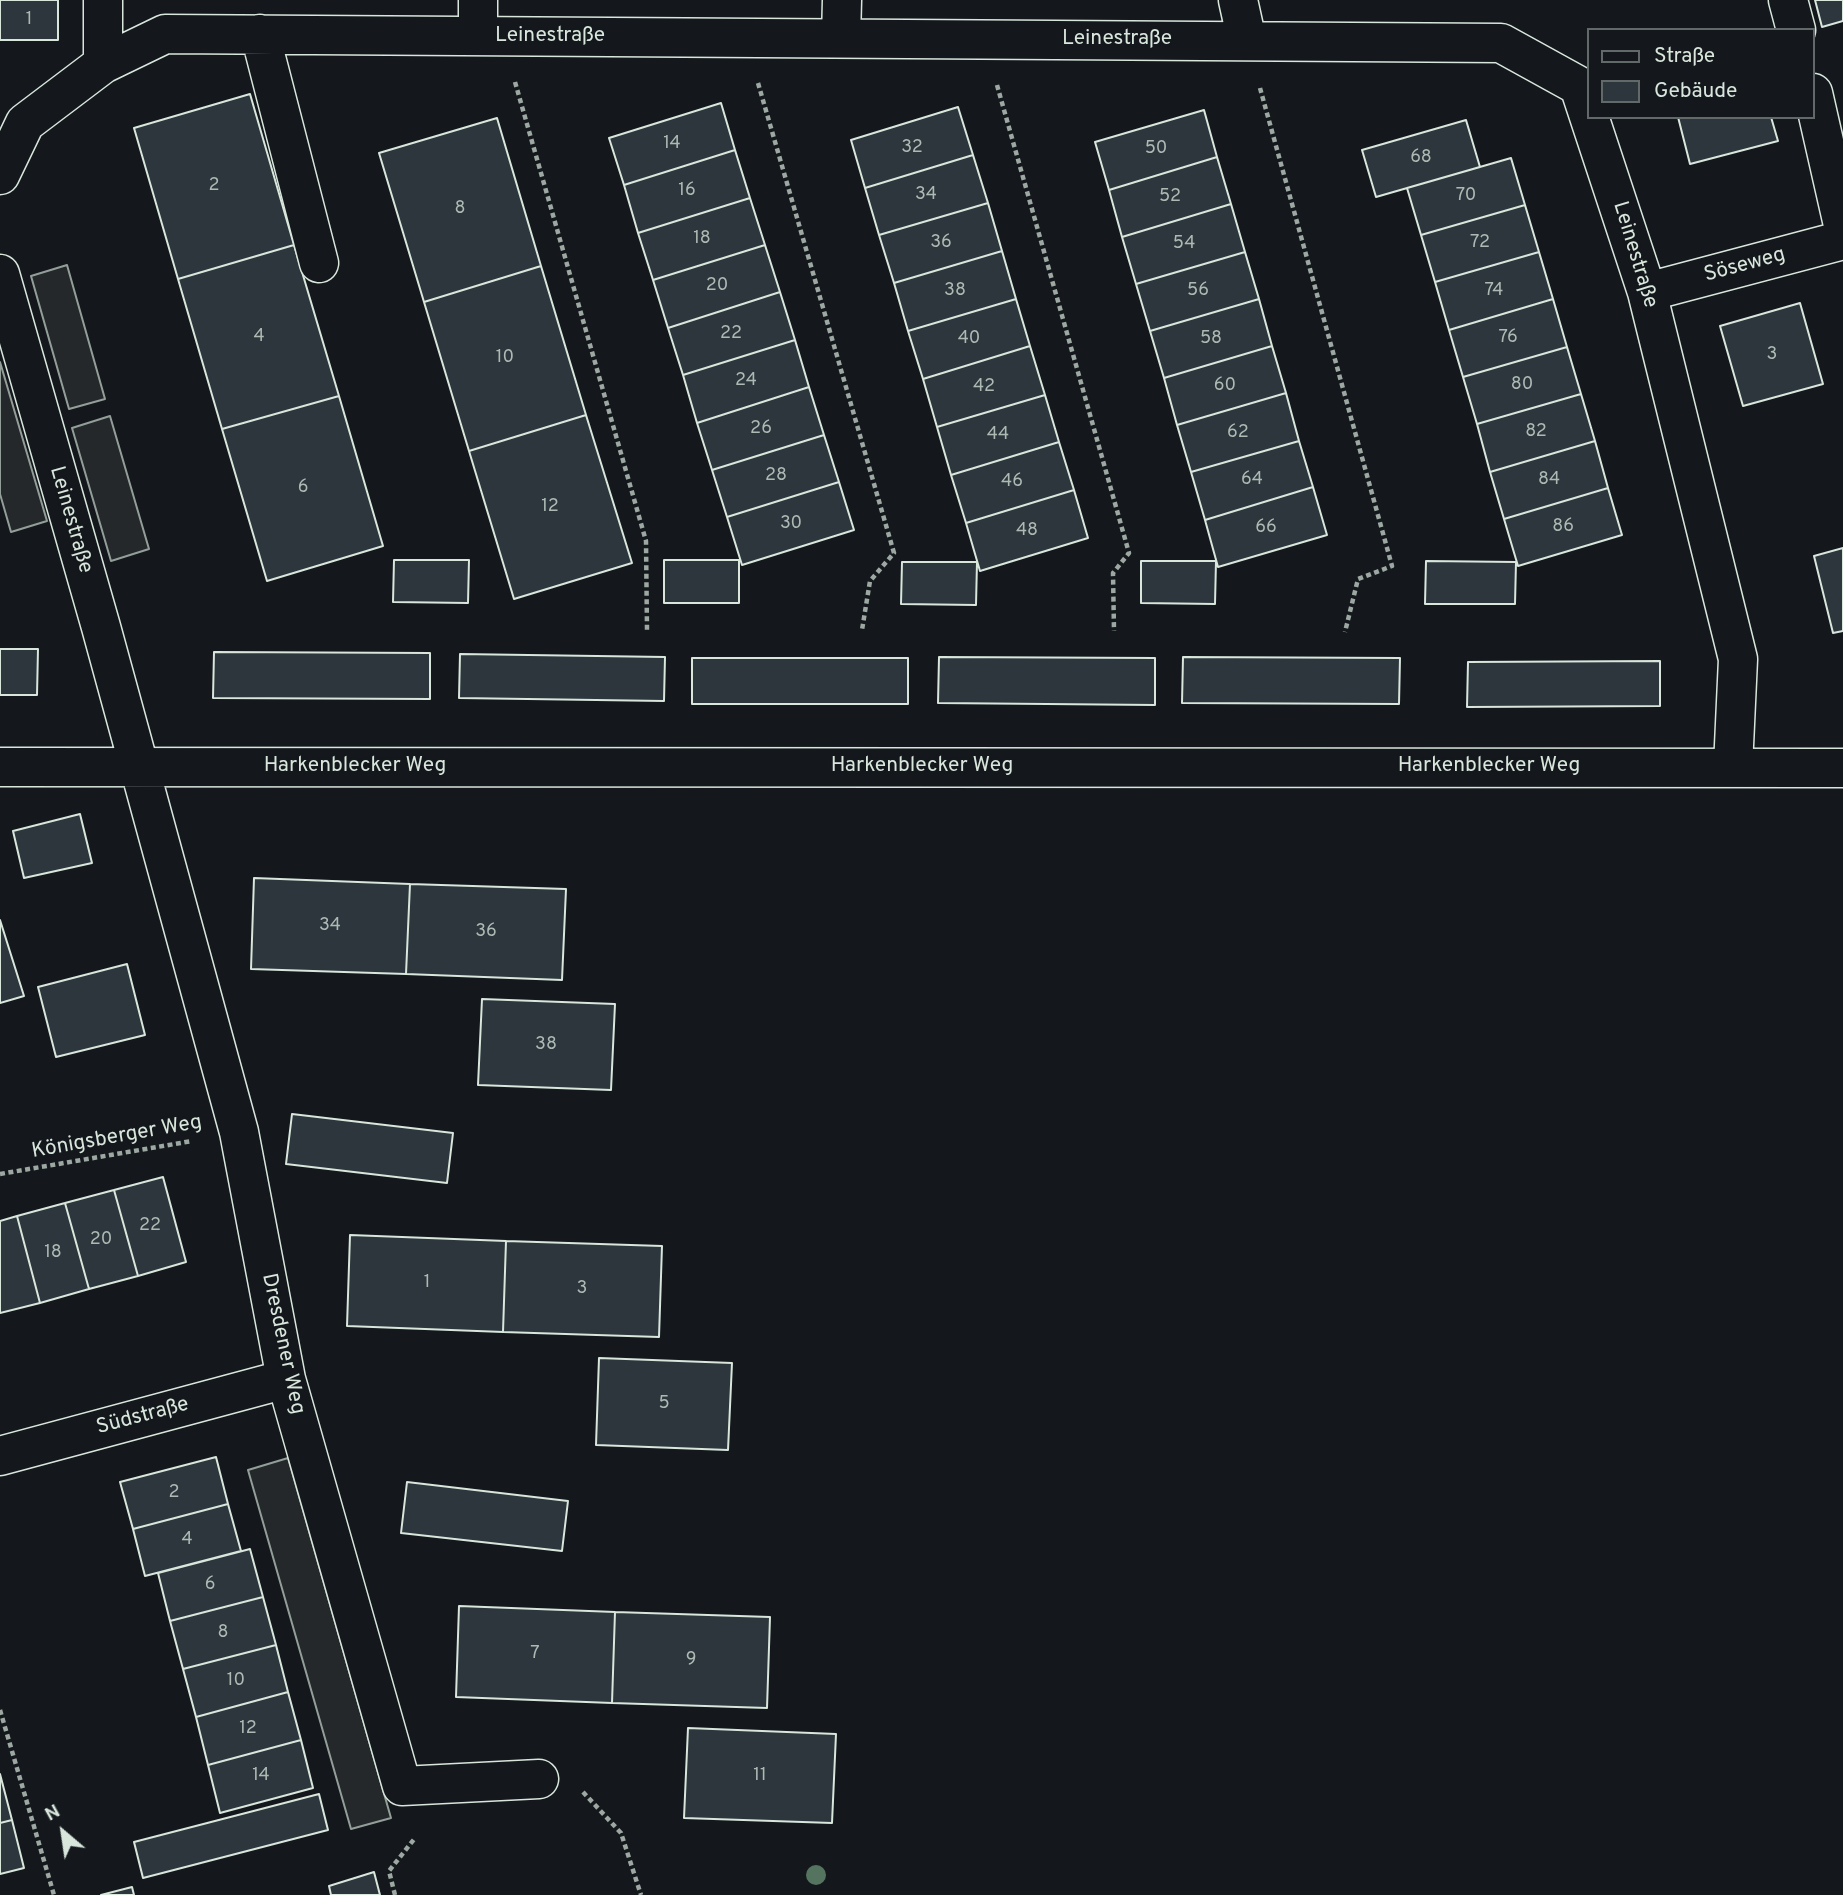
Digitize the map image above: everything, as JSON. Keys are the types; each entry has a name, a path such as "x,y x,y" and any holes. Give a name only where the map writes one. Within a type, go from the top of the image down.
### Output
{"street":[{"path":"103,0 103,64"},
{"path":"841,38 842,0"},
{"path":"1238,0 1247,41"},
{"path":"1788,0 1795,28"},
{"name":"Leinestraße","path":"0,175 13,122 103,64 165,34 260,34 486,24 745,37 1501,43 1579,86 1588,113"},
{"path":"260,34 319,263"},
{"path":"1815,102 1843,225"},
{"name":"Leinestraße","path":"1590,119 1647,292 1738,659 1733,766"},
{"name":"Söseweg","path":"1647,292 1843,240"},
{"name":"Leinestraße","path":"0,274 138,766"},
{"name":"Dresdener Weg","path":"138,766 239,1132 286,1379 402,1786 539,1779"},
{"name":"Harkenblecker Weg","path":"0,767 1843,768"},
{"name":"Südstraße","path":"0,1456 286,1379"}],"path":[{"path":"486,24 646,541 646,630"},
{"path":"745,37 894,553 870,582 862,630"},
{"path":"984,39 1129,553 1113,573 1114,631"},
{"path":"1247,41 1392,566 1358,579 1345,632"},
{"name":"Königsberger Weg","path":"0,1174 239,1132"},
{"path":"0,1710 54,1895"},
{"path":"539,1779 586,1793 621,1833 641,1895"},
{"path":"396,1895 389,1871 415,1838"}],"shaded area":[{"path":"67,265 105,399 69,409 31,276"},
{"path":"0,362 47,521 11,532 0,494"},
{"path":"110,416 149,549 111,561 72,428"},
{"path":"288,1458 391,1818 351,1829 248,1470"}],"building":[{"path":"0,0 58,0 58,40 0,40"},
{"path":"1815,0 1843,0 1843,21 1822,27"},
{"path":"250,94 294,245 178,279 134,128"},
{"path":"721,103 735,150 624,185 609,138"},
{"path":"958,107 973,155 865,188 851,140"},
{"path":"1204,110 1217,157 1109,190 1095,142"},
{"path":"497,118 541,266 424,302 379,153"},
{"path":"1679,119 1772,119 1778,141 1690,164"},
{"path":"1466,120 1480,167 1376,197 1362,150"},
{"path":"735,150 750,198 638,233 624,185"},
{"path":"973,155 988,203 879,235 865,188"},
{"path":"1217,157 1231,204 1122,237 1109,190"},
{"path":"1511,158 1525,205 1421,235 1407,188"},
{"path":"750,198 765,245 653,280 638,233"},
{"path":"988,203 1002,251 894,283 879,235"},
{"path":"1231,204 1245,252 1136,284 1122,237"},
{"path":"1525,205 1539,252 1435,282 1421,235"},
{"path":"294,245 339,396 222,429 178,279"},
{"path":"765,245 780,292 668,328 653,280"},
{"path":"1002,251 1016,299 908,331 894,283"},
{"path":"1245,252 1259,299 1150,331 1136,284"},
{"path":"1539,252 1553,299 1449,330 1435,282"},
{"path":"541,266 586,415 469,451 424,302"},
{"path":"780,292 795,340 683,375 668,328"},
{"path":"1016,299 1030,346 923,379 908,331"},
{"path":"1259,299 1272,346 1164,378 1150,331"},
{"path":"1553,299 1567,347 1463,377 1449,330"},
{"path":"1800,303 1823,384 1743,406 1720,326"},
{"path":"795,340 809,387 697,423 683,375"},
{"path":"1030,346 1045,395 937,427 923,379"},
{"path":"1272,346 1286,393 1177,425 1164,378"},
{"path":"1567,347 1581,394 1477,424 1463,377"},
{"path":"809,387 824,435 712,470 697,423"},
{"path":"1286,393 1299,441 1191,472 1177,425"},
{"path":"1581,394 1595,441 1490,472 1477,424"},
{"path":"1045,395 1059,442 951,475 937,427"},
{"path":"339,396 383,546 267,581 222,429"},
{"path":"586,415 632,563 514,599 469,451"},
{"path":"824,435 839,482 727,517 712,470"},
{"path":"1299,441 1313,487 1205,520 1191,472"},
{"path":"1595,441 1608,488 1504,519 1490,472"},
{"path":"1059,442 1074,490 966,523 951,475"},
{"path":"839,482 854,530 742,565 727,517"},
{"path":"1313,487 1327,535 1218,567 1205,520"},
{"path":"1608,488 1622,535 1518,566 1504,519"},
{"path":"1074,490 1088,538 980,571 966,523"},
{"path":"1843,548 1843,631 1833,633 1814,556"},
{"path":"394,560 469,560 468,603 393,602"},
{"path":"664,560 739,560 739,603 664,603"},
{"path":"1141,561 1216,561 1215,604 1141,603"},
{"path":"1426,561 1516,562 1515,604 1425,604"},
{"path":"902,562 977,562 976,605 901,604"},
{"path":"0,649 38,649 37,695 0,695"},
{"path":"214,652 430,653 430,699 213,698"},
{"path":"460,654 665,657 664,701 459,698"},
{"path":"939,657 1155,658 1155,705 938,703"},
{"path":"1183,657 1400,658 1399,704 1182,703"},
{"path":"692,658 908,658 908,704 692,704"},
{"path":"1660,661 1660,706 1467,707 1468,662"},
{"path":"80,814 92,863 24,878 13,831"},
{"path":"254,878 410,884 406,974 251,969"},
{"path":"410,884 566,889 562,980 406,974"},
{"path":"0,920 24,996 0,1003"},
{"path":"127,964 145,1035 56,1057 38,987"},
{"path":"482,999 615,1004 611,1090 478,1085"},
{"path":"292,1114 453,1133 447,1183 286,1164"},
{"path":"163,1177 186,1262 138,1276 114,1190"},
{"path":"114,1190 138,1276 89,1289 65,1203"},
{"path":"65,1203 89,1289 40,1303 17,1216"},
{"path":"17,1216 40,1303 0,1313 0,1221"},
{"path":"350,1235 506,1241 503,1332 347,1326"},
{"path":"506,1241 662,1246 659,1337 503,1332"},
{"path":"599,1358 732,1363 728,1450 596,1445"},
{"path":"216,1457 228,1504 133,1529 120,1482"},
{"path":"407,1482 568,1501 562,1551 401,1533"},
{"path":"228,1504 241,1551 145,1576 133,1529"},
{"path":"250,1549 263,1597 170,1621 158,1573"},
{"path":"263,1597 276,1645 183,1669 170,1621"},
{"path":"459,1606 615,1612 612,1703 456,1697"},
{"path":"615,1612 770,1617 767,1708 612,1703"},
{"path":"276,1645 288,1692 196,1717 183,1669"},
{"path":"288,1692 301,1740 208,1765 196,1717"},
{"path":"688,1728 836,1734 832,1823 684,1818"},
{"path":"301,1740 313,1788 220,1813 208,1765"},
{"path":"0,1774 12,1820 0,1823"},
{"path":"319,1794 328,1830 143,1878 134,1842"},
{"path":"12,1820 24,1868 0,1874 0,1823"},
{"path":"374,1872 380,1895 331,1895 329,1886"},
{"path":"132,1887 134,1895 101,1895"}]}
